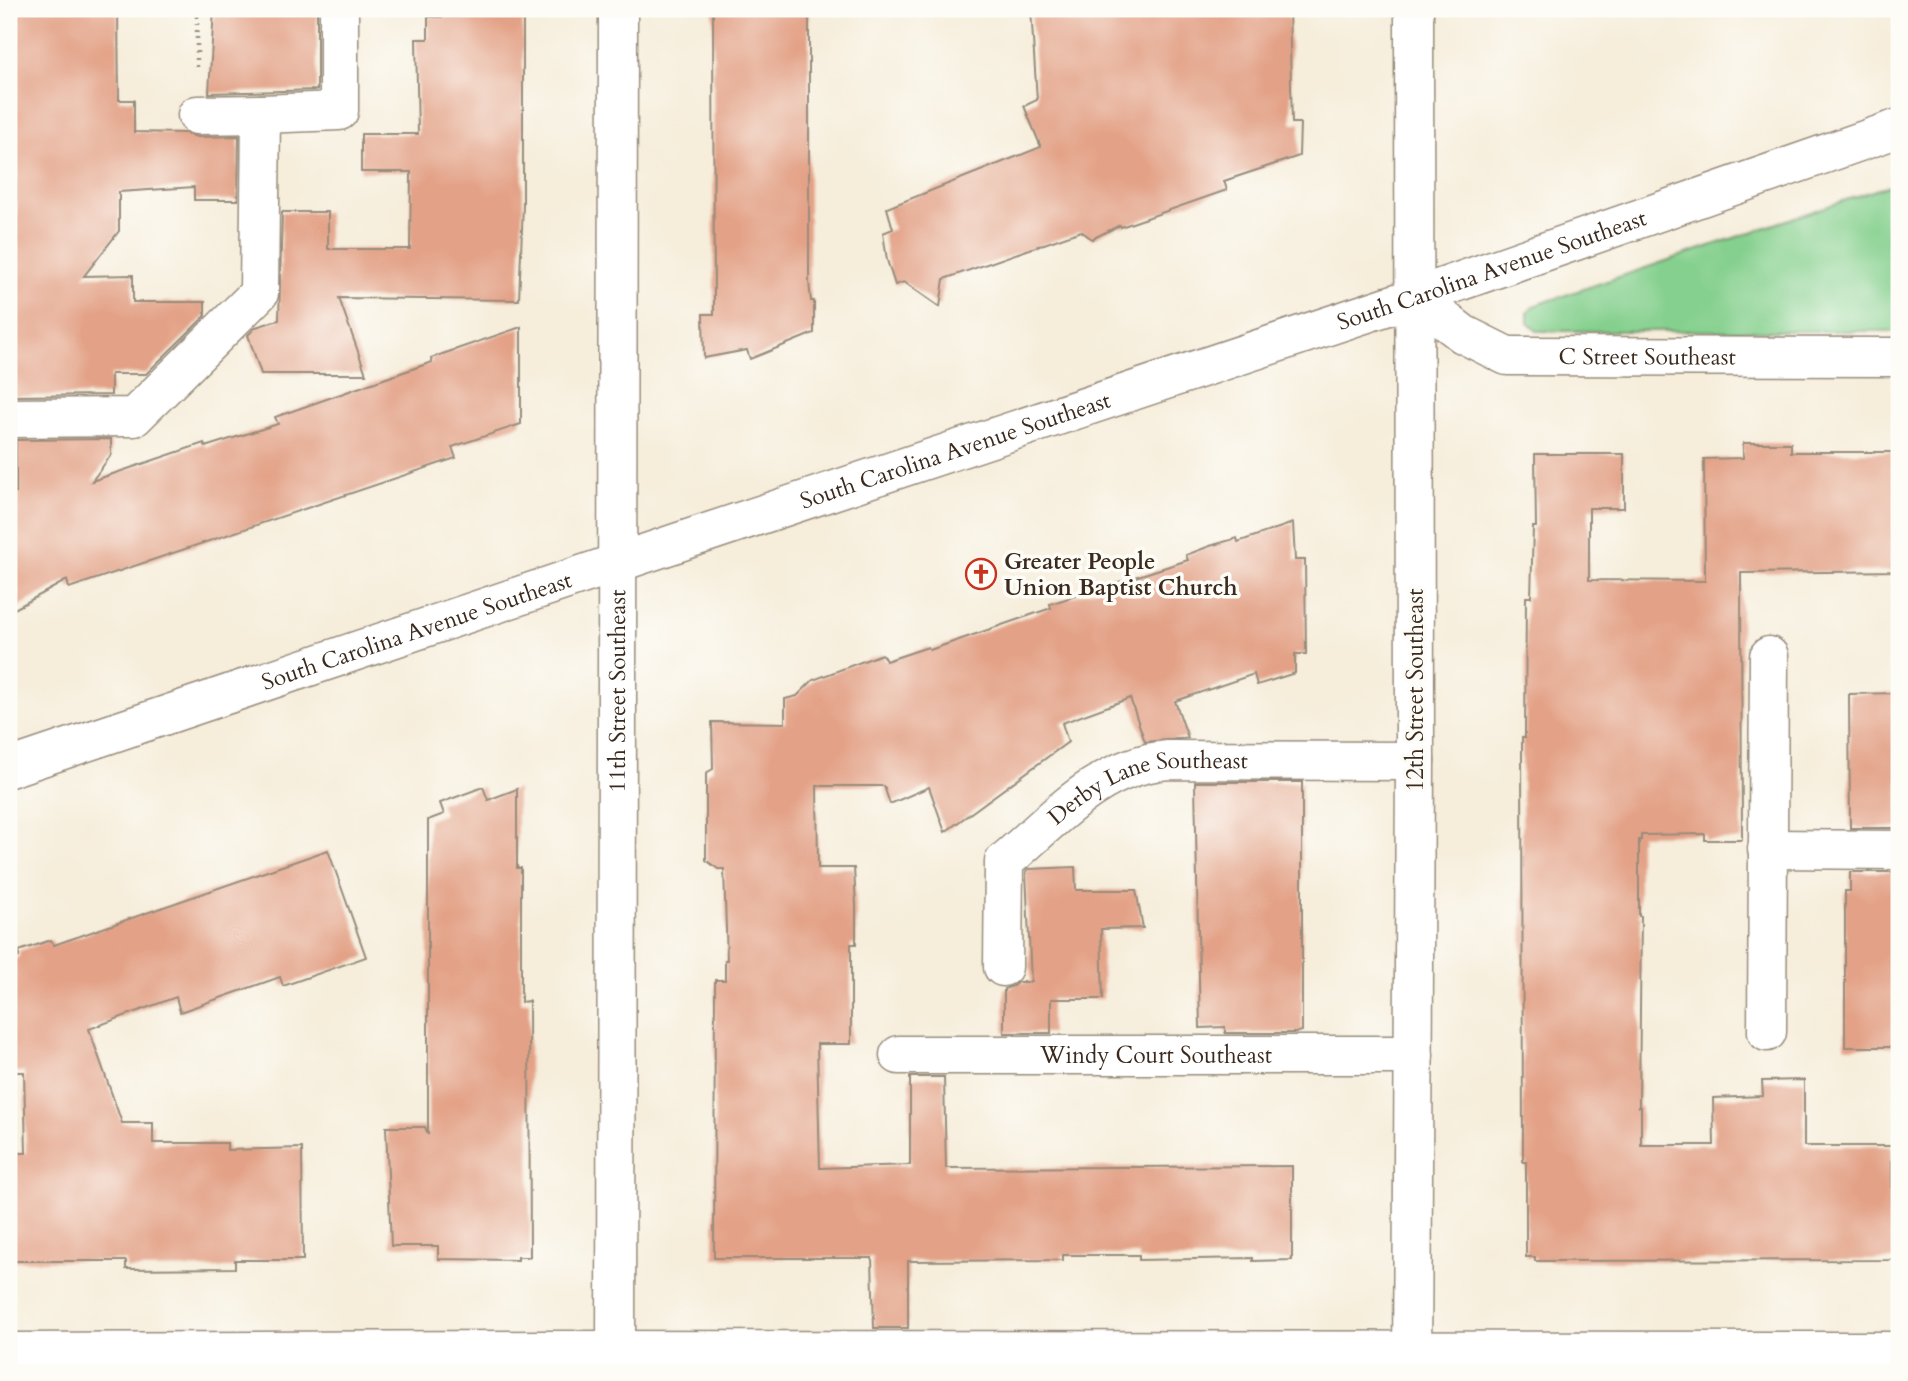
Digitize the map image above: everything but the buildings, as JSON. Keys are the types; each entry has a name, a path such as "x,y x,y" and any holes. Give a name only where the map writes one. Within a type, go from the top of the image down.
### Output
{"street":[{"path":"198,115 339,111 339,9"},
{"name":"11th Street Southeast","path":"616,1361 618,9"},
{"name":"12th Street Southeast","path":"1412,1362 1415,761 1414,9"},
{"path":"9,418 134,417 259,293 261,114"},
{"name":"South Carolina Avenue Southeast","path":"9,768 1415,297 1899,128"},
{"name":"C Street Southeast","path":"1415,297 1463,334 1507,356 1899,357"},
{"path":"1767,1032 1769,656"},
{"name":"Derby Lane Southeast","path":"1003,967 1004,862 1106,778 1126,768 1168,760 1415,761"},
{"path":"1767,849 1899,850"},
{"name":"Windy Court Southeast","path":"899,1055 1414,1055"},
{"path":"9,1352 252,1361 1412,1362 1899,1351"}],"path":[{"path":"197,9 198,115"}],"green space":[{"path":"1899,182 1899,331 1537,331 1528,323 1528,312 1533,306"}],"place":[{"name":"Greater People Union Baptist Church","path":"981,574"}]}
